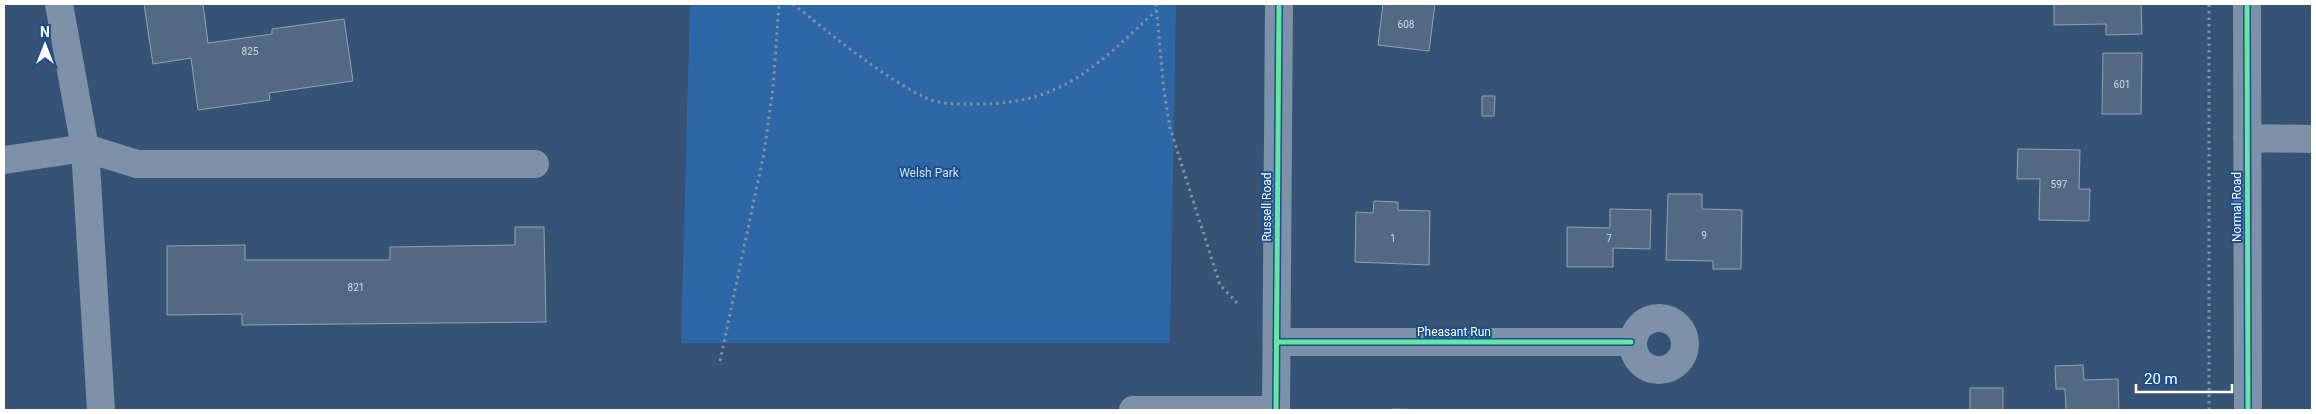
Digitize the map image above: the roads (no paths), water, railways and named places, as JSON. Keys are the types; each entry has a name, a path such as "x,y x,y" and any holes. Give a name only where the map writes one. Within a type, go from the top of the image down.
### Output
{"street":[{"path":"60,4 84,148 101,410"},
{"name":"Russell Road","path":"1276,410 1278,4"},
{"name":"Normal Road","path":"2247,4 2248,410"},
{"path":"2247,138 2312,139"},
{"path":"4,160 84,148 137,164 535,164"},
{"name":"Pheasant Run","path":"1277,342 1632,342"},
{"path":"1132,410 1276,410"}],"park label":[{"name":"Welsh Park","path":"929,173"}]}
